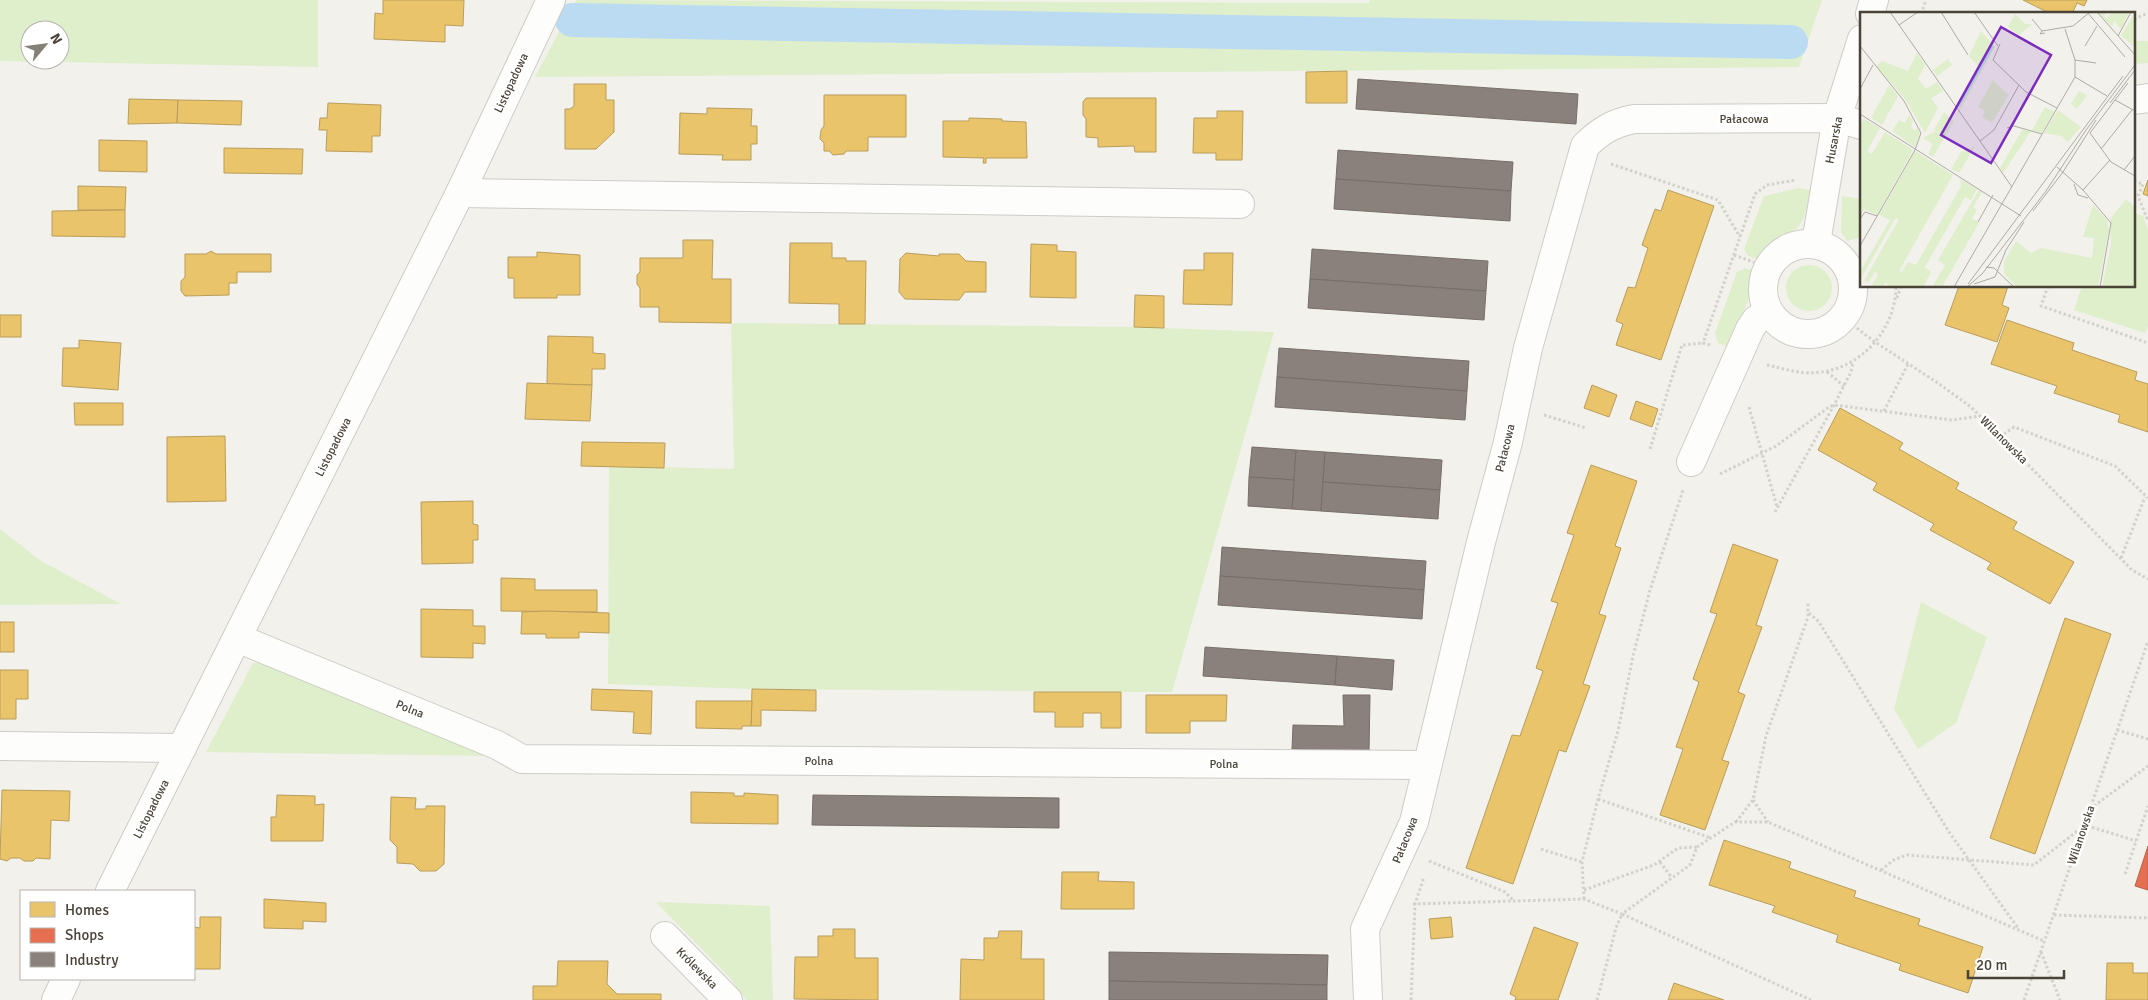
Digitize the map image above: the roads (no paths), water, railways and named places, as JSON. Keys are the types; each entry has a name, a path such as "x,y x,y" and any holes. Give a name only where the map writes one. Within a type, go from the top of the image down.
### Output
{"street":[{"name":"Listopadowa","path":"111,890 460,193 551,0"},
{"name":"Husarska","path":"1816,243 1826,185 1850,122 1860,54"},
{"name":"Pałacowa","path":"1368,1000 1365,929 1414,822 1426,765 1481,542 1508,442 1528,348 1585,146 1608,127 1634,119 1850,122"},
{"path":"460,193 1240,204"},
{"path":"1803,243 1816,243 1834,251 1846,263 1854,284 1853,298 1845,318 1824,332 1810,335 1793,332 1780,324 1769,312 1764,299 1763,280 1767,267 1788,248 1803,243"},
{"path":"1690,469 1747,363 1750,329 1756,320 1769,312"},
{"name":"Polna","path":"237,638 497,745 522,759 1426,765"},
{"path":"0,746 182,748"},
{"name":"Królewska","path":"665,936 728,1000"},
{"path":"56,1000 66,980"}],"waterway":[{"path":"572,20 1791,42"}]}
